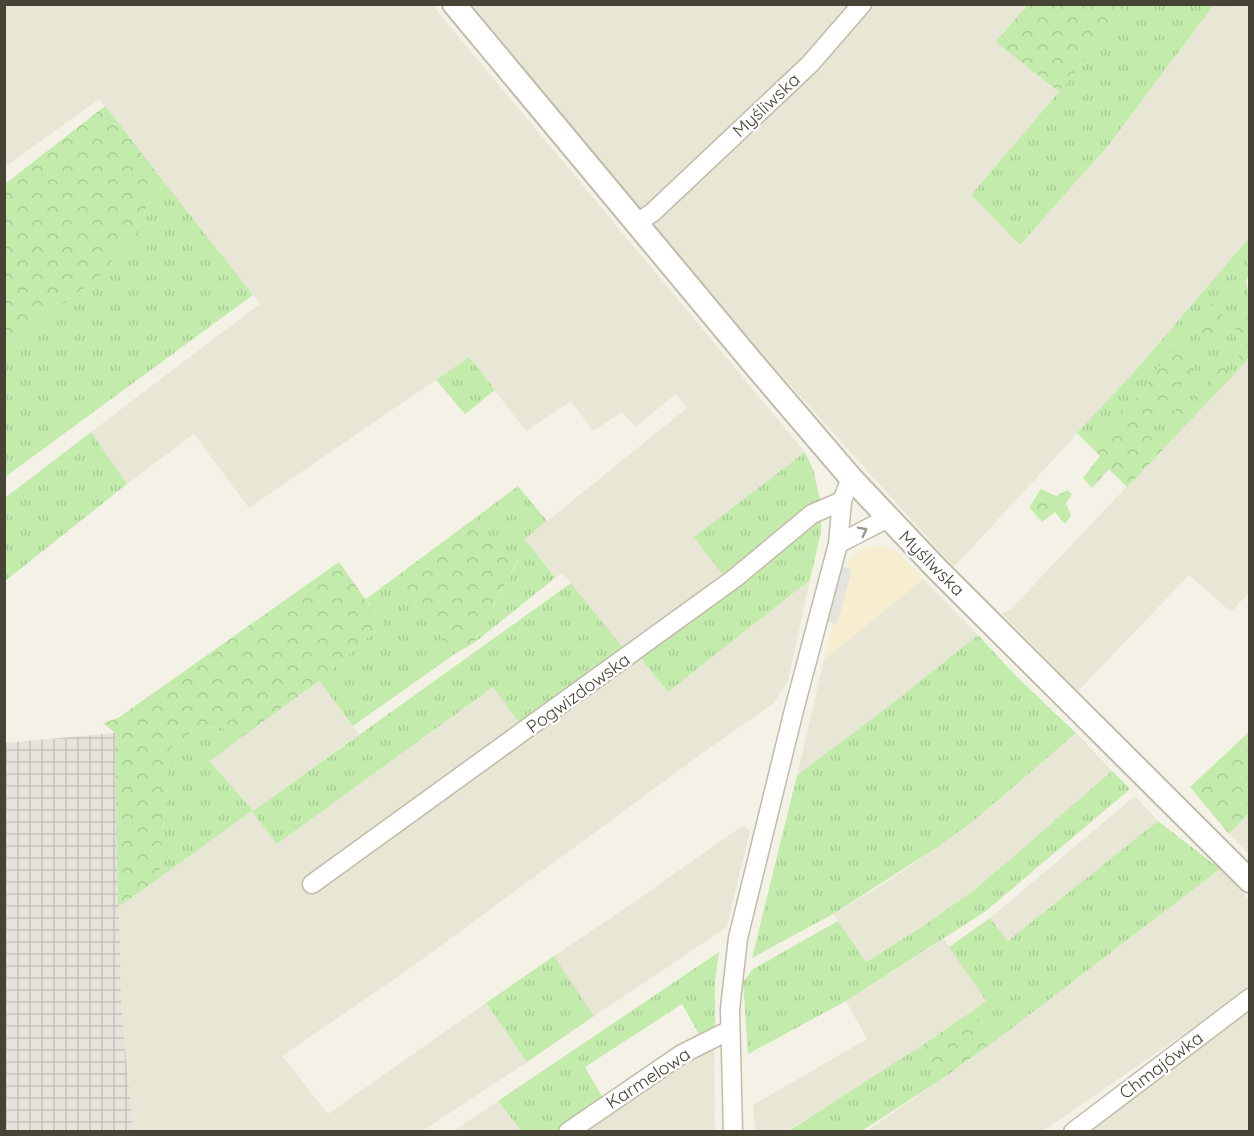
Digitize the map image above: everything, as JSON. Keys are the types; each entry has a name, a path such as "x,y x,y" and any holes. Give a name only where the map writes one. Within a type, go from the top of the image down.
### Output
{"street":[{"name":"Myśliwska","path":"454,4 850,478 1250,880"},
{"name":"Myśliwska","path":"636,224 653,212 810,64 862,4"},
{"path":"733,1131 731,986 742,921 838,544 842,501 850,478"},
{"name":"Pogwizdowska","path":"312,885 735,578 812,514 842,501"},
{"path":"838,544 888,518"},
{"name":"Chmajówka","path":"1073,1131 1250,998"},
{"name":"Karmelowa","path":"568,1131 682,1054 730,1029"}],"shaded area":[{"path":"5,5 432,5 805,452 695,536 723,575 624,649 563,573 555,578 525,539 687,408 676,394 635,427 622,412 593,431 571,401 526,431 469,357 249,508 194,434 127,484 91,432 260,304 99,99 5,167"},
{"path":"473,5 1027,5 997,42 1059,92 971,195 1020,245 1107,147 1214,5 1225,7 1226,5 1249,5 1249,238 1136,370 954,567 693,277"},
{"path":"1249,357 1249,593 1231,612 1189,575 1078,691 1001,613 1011,609"},
{"path":"884,546 897,552 923,579 824,660 849,561 861,549"},
{"path":"839,566 852,569 837,624 824,621"},
{"path":"923,579 978,635 797,775 824,660"},
{"path":"810,580 788,681 774,703 409,969 282,1056 328,1114 486,1003 527,1062 422,1131 133,1131 121,1003 118,907 252,811 210,760 319,681 359,734 253,811 277,844 493,687 638,655 668,692"},
{"path":"115,733 121,1003 133,1131 5,1132 5,743"},
{"path":"1076,733 1112,771 978,887 925,925 866,962 833,914 887,882 971,823"},
{"path":"1135,796 1158,821 1008,941 990,918"},
{"path":"1249,813 1249,854 1229,834"},
{"path":"742,826 750,830 727,927 594,1016 554,956"},
{"path":"1220,869 1249,900 1249,989 1043,1131 865,1132 975,1056"},
{"path":"944,939 986,1001 890,1067 787,1131 755,1131 753,1105 867,1039 846,1001"},
{"path":"1249,1007 1249,1131 1082,1132"},
{"path":"707,1047 714,1050 715,1131 582,1132"},
{"path":"498,1101 521,1131 454,1131"}],"green space":[{"path":"1027,5 1127,5 1059,92 996,42"},
{"path":"1127,5 1214,5 1107,147 1020,245 971,195 1059,92"},
{"path":"105,106 165,183 150,198 136,234 97,278 5,349 5,184"},
{"path":"165,183 253,295 5,477 5,349 97,278 136,234 150,198"},
{"path":"1249,238 1249,274 1246,282 1249,308 1235,325 1240,368 1165,447 1147,430 1159,418 1201,342 1192,351 1152,374 1141,396 1124,408 1092,448 1077,433 1136,370"},
{"path":"1209,304 1223,305 1222,323 1159,418 1148,430 1165,447 1127,487 1109,469 1092,488 1083,478 1100,456 1092,448 1124,407 1141,396 1152,374 1178,347 1192,351 1201,342 1196,327"},
{"path":"1249,308 1249,357 1240,368 1235,325"},
{"path":"469,357 495,390 465,414 436,380"},
{"path":"1225,362 1230,378 1214,395 1210,374"},
{"path":"1199,386 1205,404 1175,436 1169,419 1181,403 1193,402 1193,387"},
{"path":"91,432 127,484 5,581 5,498"},
{"path":"805,452 813,469 820,499 723,575 694,537"},
{"path":"518,486 547,521 525,539 555,578 474,643 519,560 485,540 475,518"},
{"path":"1041,489 1056,496 1067,490 1072,494 1066,504 1071,516 1065,524 1055,512 1042,522 1029,507"},
{"path":"821,516 821,532 810,580 668,692 638,655"},
{"path":"475,518 485,540 519,559 474,643 456,653 419,611 397,576"},
{"path":"339,562 383,624 319,681 239,739 222,728 199,727 170,749 159,878 118,907 115,733 103,723 118,718"},
{"path":"397,576 419,611 456,653 353,726 319,681 383,624 366,599"},
{"path":"571,583 624,649 522,726 493,687 277,844 252,811 159,878 170,749 199,727 222,728 239,739 210,761 253,811"},
{"path":"978,635 1016,676 1076,733 971,823 936,848 833,914 752,958 797,775"},
{"path":"1249,732 1249,813 1229,834 1190,787"},
{"path":"1112,771 1130,789 986,911 846,1001 748,1054 743,982 753,969 838,921 866,962 925,925 978,887"},
{"path":"1158,821 1220,869 995,1041 972,1011 986,1001 949,947 990,918 1008,941"},
{"path":"719,952 715,981 715,1028 700,1036 682,1004 585,1067 604,1100 555,1131 521,1131 498,1101"},
{"path":"554,956 594,1016 527,1062 486,1003"},
{"path":"972,1011 995,1041 943,1078 921,1046"},
{"path":"921,1046 943,1078 862,1131 787,1132"}]}
